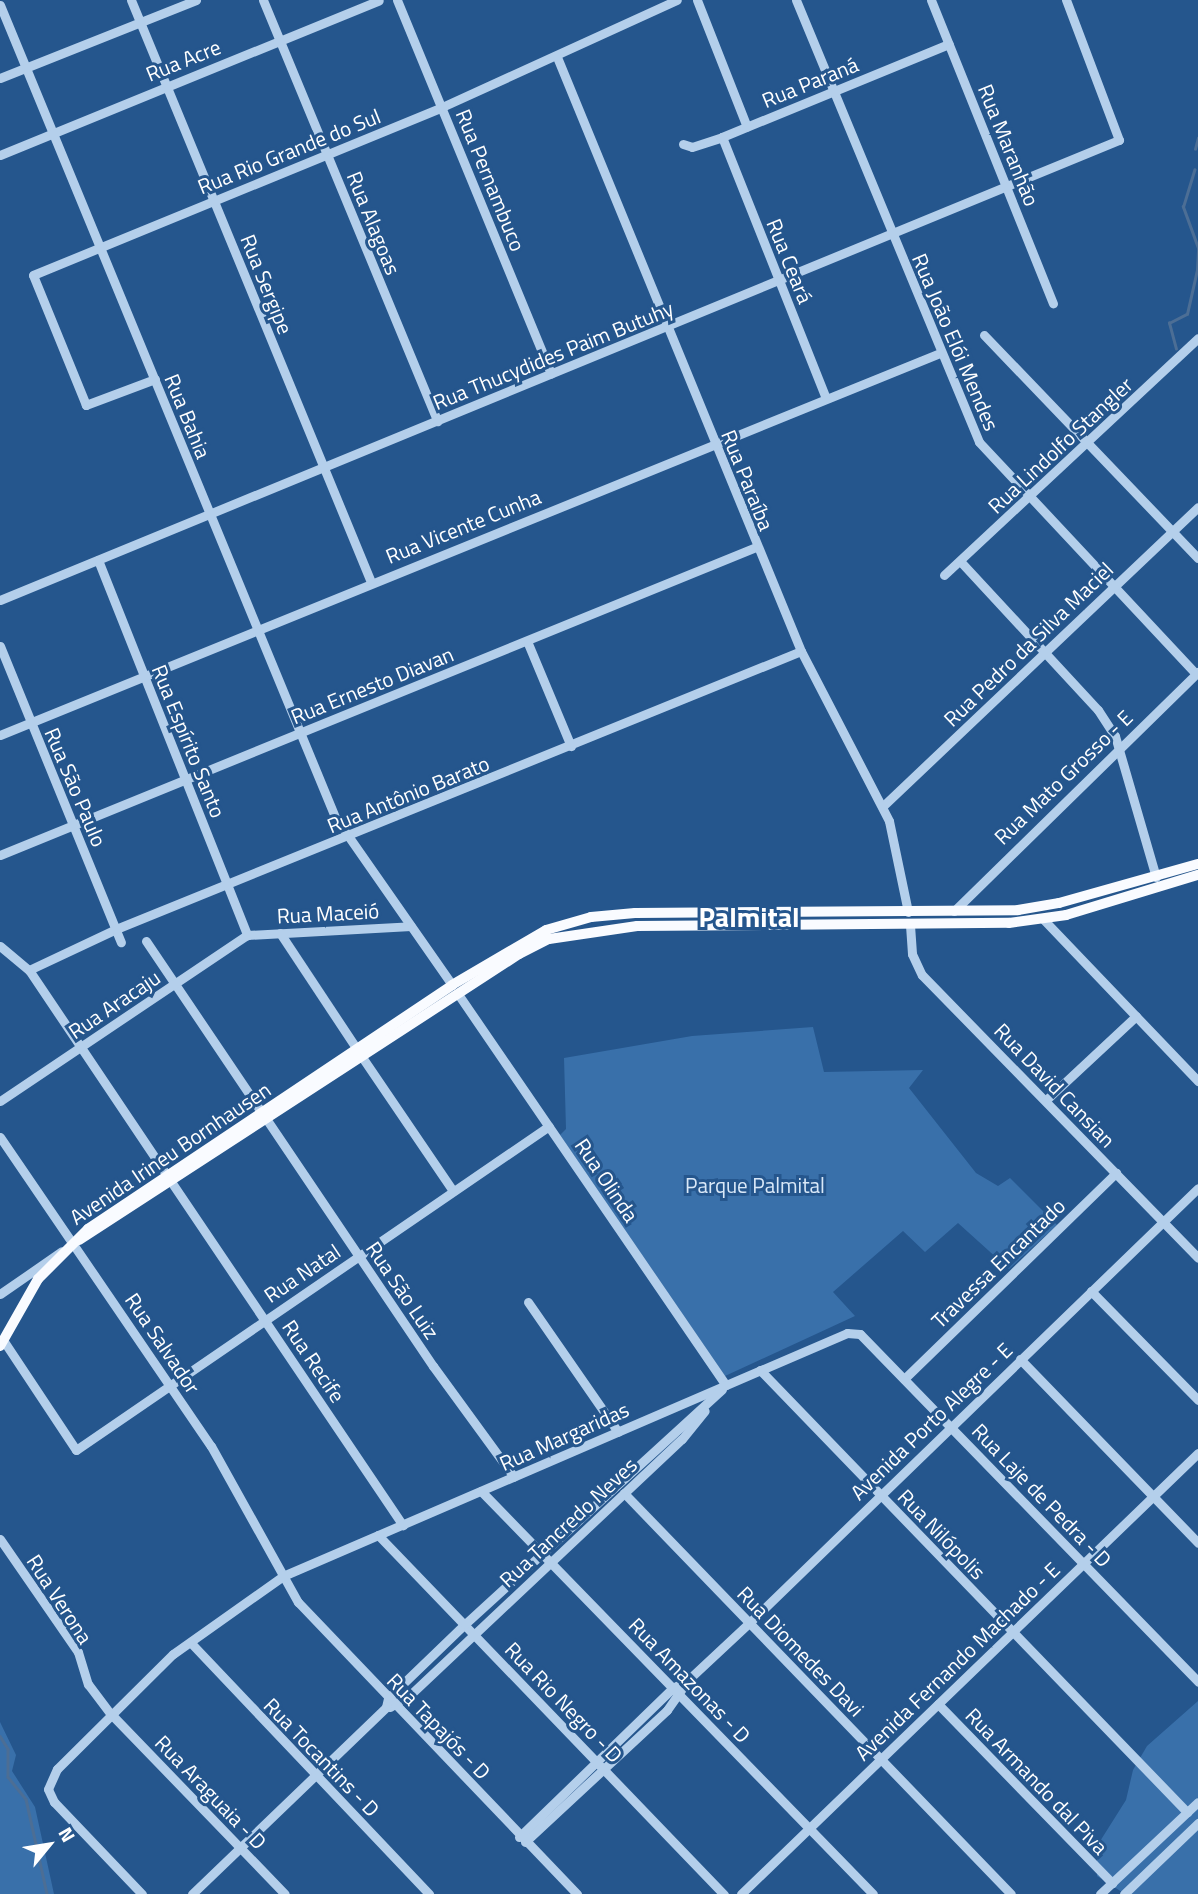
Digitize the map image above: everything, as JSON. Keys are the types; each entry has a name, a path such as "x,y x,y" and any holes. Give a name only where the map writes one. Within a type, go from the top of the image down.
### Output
{"main road":[{"name":"Avenida Irineu Bornhausen","path":"455,990 533,947 593,929 910,925 1044,920 1158,882 1198,864"},
{"name":"Avenida Irineu Bornhausen","path":"2,1343 38,1279 75,1241 455,990 527,938 591,917 691,911 908,912 1044,906 1198,875"},
{"path":"953,924 954,911"}],"street":[{"name":"Rua Sergipe","path":"131,0 371,582"},
{"path":"0,78 196,0"},
{"name":"Rua Alagoas","path":"263,0 437,421"},
{"name":"Rua Acre","path":"0,155 379,0"},
{"name":"Rua Pernambuco","path":"397,0 551,374"},
{"path":"697,0 747,127"},
{"name":"Rua João Elói Mendes","path":"796,0 891,235 979,442 1029,499 1197,673"},
{"name":"Rua Maranhão","path":"931,0 1053,303"},
{"name":"Rua Thucydides Paim Butuhy","path":"0,600 1119,140 1066,0"},
{"name":"Rua Rio Grande do Sul","path":"155,379 86,405 33,275 442,107 557,57 674,1"},
{"name":"Rua Bahia","path":"0,5 299,733 335,817 350,837"},
{"name":"Rua Paraná","path":"683,144 692,147 722,137 949,44"},
{"name":"Rua Paraíba","path":"557,57 756,547 801,651 883,806 908,912"},
{"name":"Rua Ceará","path":"722,137 826,398"},
{"path":"984,335 1198,558"},
{"name":"Rua Lindolfo Stangler","path":"944,575 1029,499 1198,338"},
{"name":"Rua Vicente Cunha","path":"0,735 940,353"},
{"name":"Rua Pedro da Silva Maciel","path":"883,806 1198,507"},
{"name":"Rua Ernesto Diavan","path":"0,855 756,547"},
{"name":"Rua Espírito Santo","path":"98,560 247,935"},
{"path":"960,561 1098,710 1118,746 1158,882"},
{"path":"527,641 571,746"},
{"name":"Rua São Paulo","path":"0,646 121,942"},
{"name":"Rua Antônio Barato","path":"29,970 116,929 350,837 801,651"},
{"name":"Rua Mato Grosso - E","path":"954,911 1118,746 1197,673"},
{"name":"Rua Olinda","path":"350,837 726,1385"},
{"path":"1044,920 1198,1081"},
{"name":"Rua David Cansian","path":"910,925 912,954 922,975 1198,1258"},
{"name":"Rua Maceió","path":"247,935 411,926"},
{"path":"280,933 453,1191"},
{"name":"Rua Aracaju","path":"0,1101 247,935"},
{"name":"Rua São Luiz","path":"146,941 358,1256 514,1476"},
{"name":"Rua Recife","path":"0,946 29,970 79,1048 403,1525"},
{"path":"1046,1100 1136,1016"},
{"name":"Rua Natal","path":"2,1343 75,1450 549,1126"},
{"name":"Rua Salvador","path":"0,1138 75,1241 170,1384 241,1497 282,1576"},
{"name":"Travessa Encantado","path":"904,1379 1116,1172"},
{"name":"Avenida Porto Alegre - E","path":"522,1840 596,1760 749,1623 1198,1188"},
{"path":"0,1294 75,1241"},
{"path":"1091,1291 1198,1400"},
{"path":"528,1302 618,1432"},
{"name":"Rua Margaridas","path":"142,1894 54,1802 48,1788 57,1769 173,1654 282,1576 847,1333 860,1334"},
{"name":"Rua Laje de Pedra - D","path":"860,1334 1198,1682"},
{"path":"1020,1359 1198,1542"},
{"name":"Rua Nilópolis","path":"760,1370 1187,1812"},
{"name":"Rua Tancredo Neves","path":"192,1894 390,1704 465,1624 726,1385"},
{"name":"Rua Tancredo Neves","path":"390,1704 474,1634 682,1439 726,1385"},
{"path":"678,1404 688,1420"},
{"name":"Avenida Fernando Machado - E","path":"741,1894 1198,1453"},
{"name":"Rua Amazonas - D","path":"481,1491 873,1894"},
{"name":"Rua Diomedes Davi","path":"624,1493 1011,1894"},
{"name":"Rua Rio Negro - D","path":"378,1535 724,1894"},
{"name":"Rua Verona","path":"0,1539 78,1652 88,1684 111,1714"},
{"name":"Rua Tapajós - D","path":"282,1576 298,1602 390,1704 577,1894"},
{"name":"Rua Tocantins - D","path":"191,1643 429,1894"},
{"name":"Avenida Porto Alegre - E","path":"522,1840 606,1770 676,1691"},
{"name":"Rua Armando dal Piva","path":"938,1704 1112,1883"},
{"name":"Rua Araguaia - D","path":"111,1714 285,1894"},
{"path":"1100,1894 1198,1802"},
{"path":"1124,1894 1198,1824"}],"green space":[{"name":"Parque Palmital","path":"813,1027 824,1072 923,1070 909,1088 976,1173 998,1186 1010,1178 1057,1225 1009,1269 958,1223 925,1252 903,1231 833,1292 855,1316 725,1376 560,1135 566,1129 564,1058 692,1036"},
{"path":"1198,1701 1198,1894 1125,1894 1097,1876 1097,1846 1126,1800 1133,1770 1147,1746"},
{"path":"0,1722 16,1755 12,1771 35,1807 54,1894 0,1894"}],"waterway":[{"path":"1195,149 1198,138"},
{"path":"1176,349 1169,323 1187,314 1197,270 1198,248 1183,207 1194,170"},
{"path":"0,1736 8,1749 8,1777 26,1799 47,1894"}],"district":[{"name":"Palmital","path":"749,917"}]}
